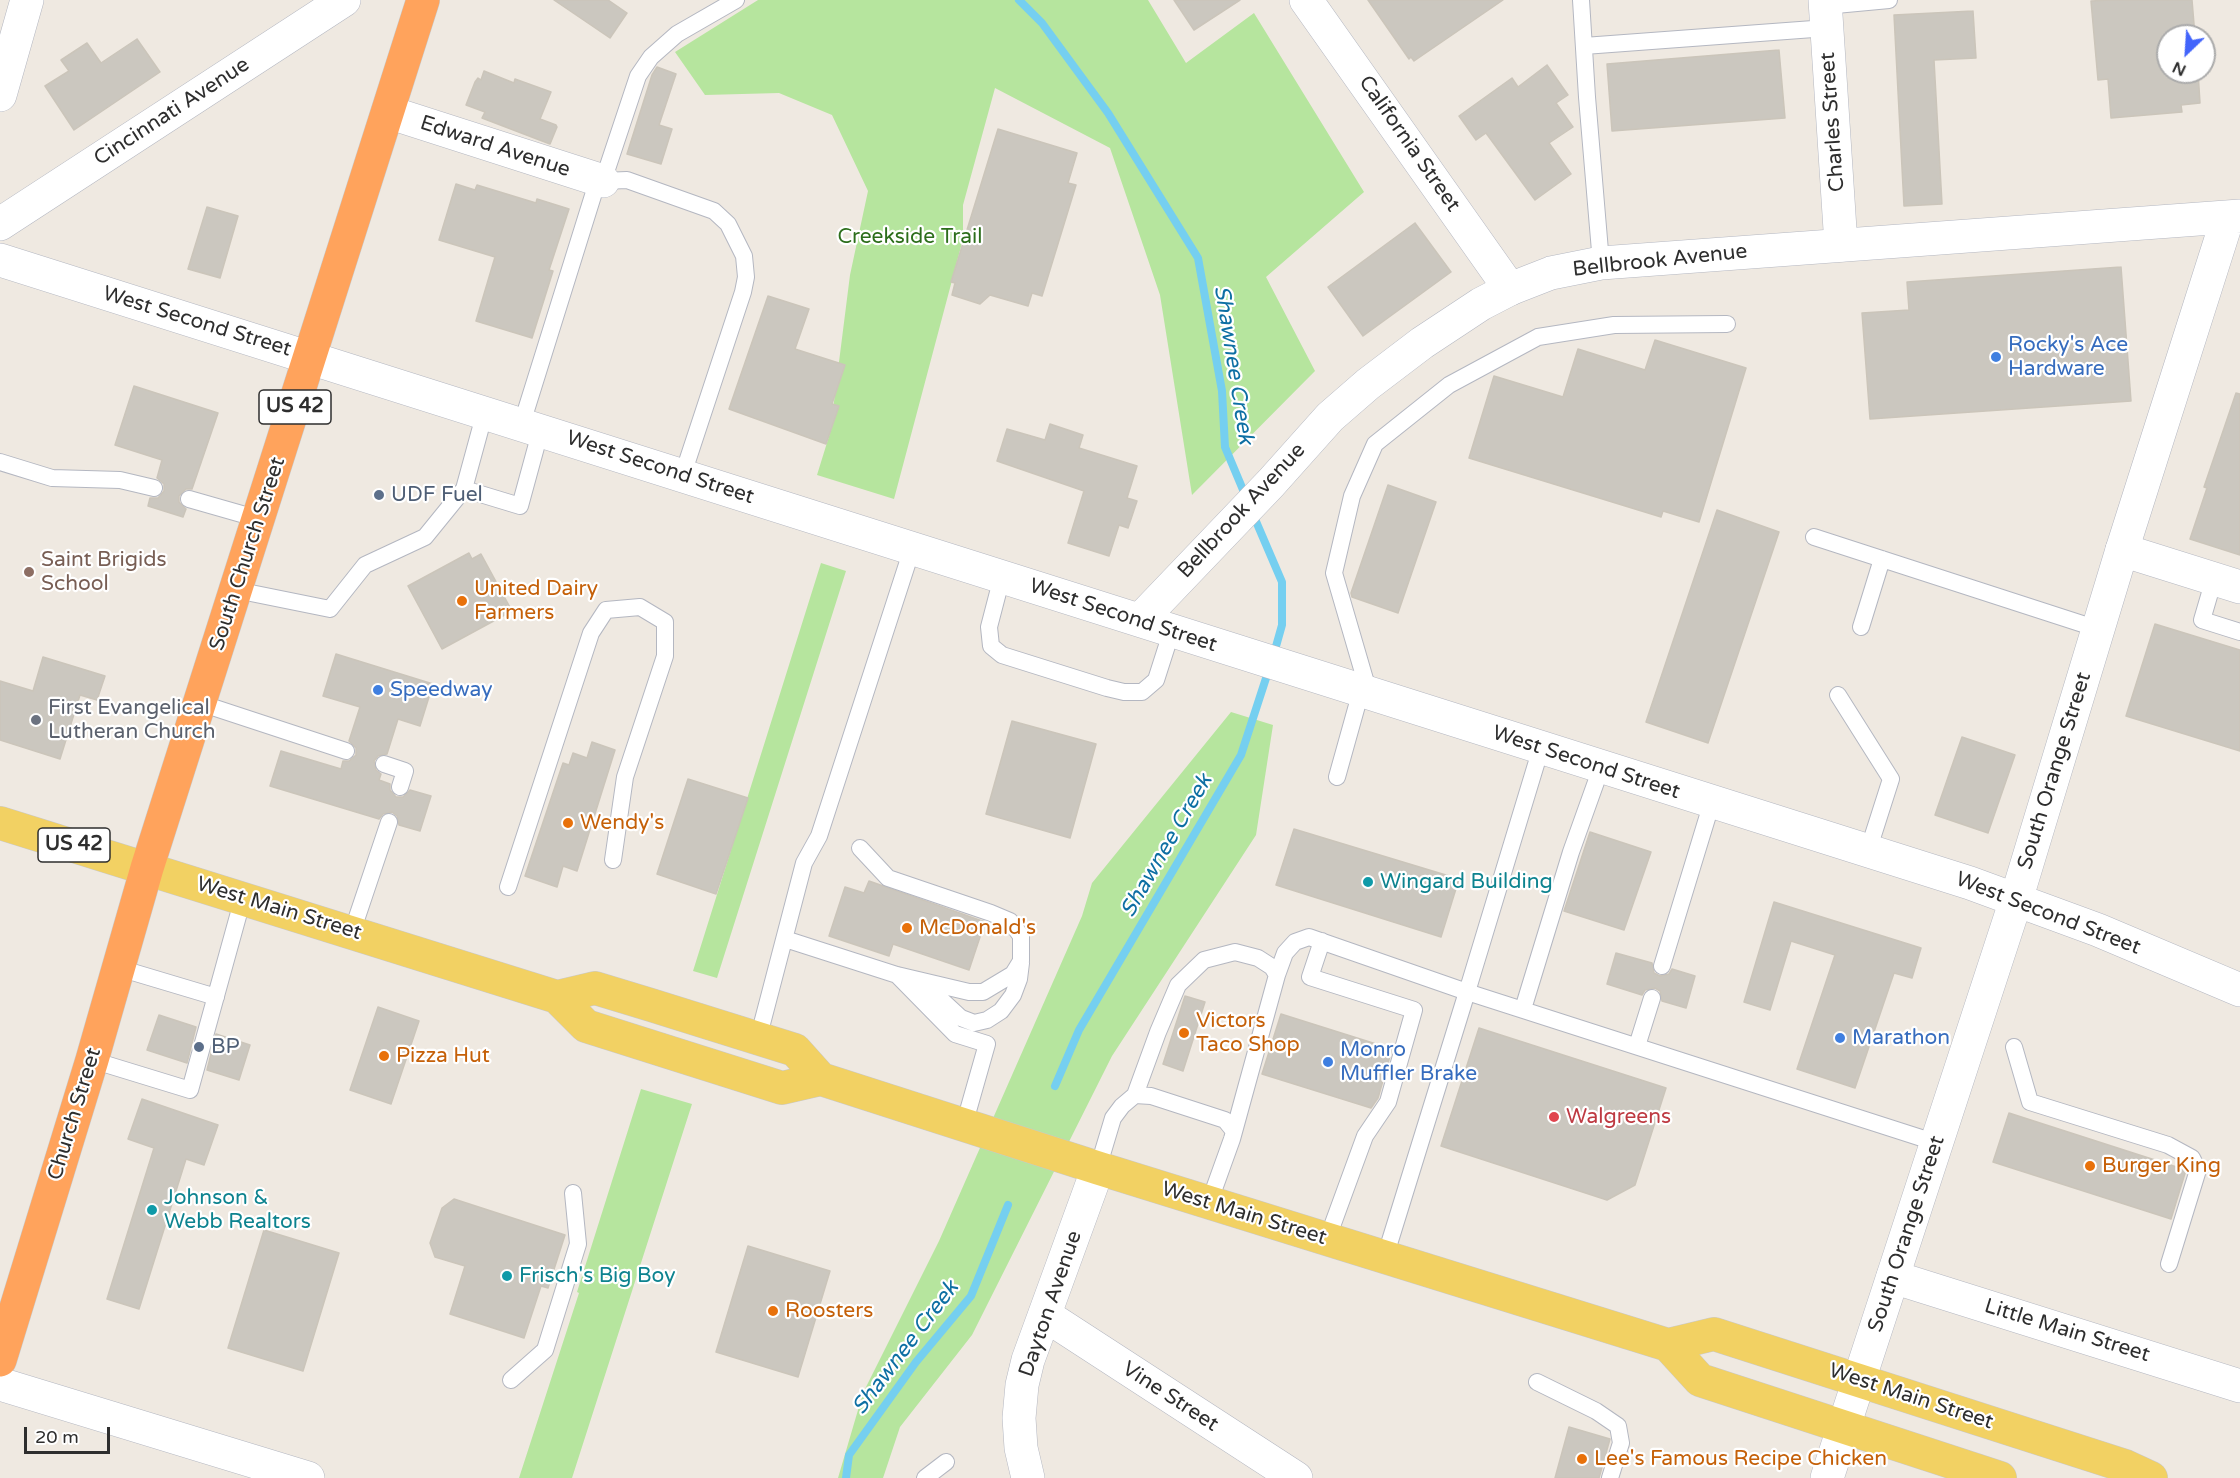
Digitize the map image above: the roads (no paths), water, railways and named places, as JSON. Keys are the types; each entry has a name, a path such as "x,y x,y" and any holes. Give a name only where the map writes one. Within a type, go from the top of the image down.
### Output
{"highway":[{"name":"South Church Street","path":"147,868 423,0"},
{"name":"Church Street","path":"0,1360 92,1060 147,868"}],"main road":[{"name":"West Main Street","path":"0,823 557,997 585,1026 782,1088 821,1079 1209,1203 1668,1345 1714,1334 2125,1466 2151,1478"},
{"path":"557,997 595,988 795,1050 821,1079"},
{"path":"1668,1345 1700,1380 2000,1478"}],"street":[{"path":"0,95 27,0"},
{"name":"Cincinnati Avenue","path":"0,224 344,0"},
{"name":"California Street","path":"1306,0 1510,289"},
{"name":"Charles Street","path":"1826,11 1841,245"},
{"name":"Edward Avenue","path":"388,112 603,181"},
{"name":"Bellbrook Avenue","path":"1140,620 1271,483 1330,417 1368,384 1422,343 1481,304 1510,289 1551,273 1600,263 2234,217"},
{"name":"South Orange Street","path":"1827,1478 2016,900 2122,550 2234,217"},
{"name":"West Second Street","path":"0,260 683,474 1601,768 1970,883 2098,930 2240,990"},
{"path":"2122,550 2227,583"},
{"name":"Dayton Avenue","path":"1028,1478 1021,1448 1019,1418 1022,1385 1028,1360 1098,1168"},
{"name":"Little Main Street","path":"1893,1277 2240,1386"},
{"name":"Vine Street","path":"1045,1315 1296,1478"},
{"path":"0,1384 308,1478"}],"lane":[{"path":"603,181 638,76 651,57 676,34 736,0"},
{"path":"1581,0 1600,263"},
{"path":"1584,46 1889,0"},
{"path":"464,489 520,506 531,426 596,186 603,181 627,180 714,211 728,224 744,256 746,277 742,292 683,474"},
{"path":"1337,777 1365,692 1334,573 1352,496 1376,444 1449,385 1538,338 1614,325 1727,324"},
{"path":"237,590 330,609 364,565 425,537 464,489 485,412"},
{"path":"0,462 52,478 120,480 154,488"},
{"path":"189,499 259,519"},
{"path":"1814,537 2098,629"},
{"path":"758,1039 804,863 819,837 912,549"},
{"path":"1861,627 1882,559"},
{"path":"1002,577 989,627 991,646 1002,655 1107,688 1124,692 1142,692 1156,680 1172,630"},
{"path":"2227,583 2202,620 2240,632"},
{"path":"508,887 591,633 606,610 640,607 665,622 665,656 625,777 613,860"},
{"path":"1838,695 1891,779 1868,851"},
{"path":"200,703 346,751"},
{"path":"1385,1257 1540,748"},
{"path":"384,764 405,771 400,787"},
{"path":"1523,1010 1571,852 1601,768"},
{"path":"1662,966 1712,802"},
{"path":"352,932 389,822"},
{"path":"860,848 888,878 1010,921 1021,936 1019,979 1013,995 1001,1011 987,1020 974,1023 961,1018 918,978"},
{"path":"92,1060 190,1090 243,898"},
{"path":"1209,1203 1228,1153 1285,952 1295,942 1309,937 1467,992 1937,1143"},
{"path":"785,939 897,975 918,978 969,992 983,992 1013,974 1021,961"},
{"path":"1322,941 1310,977 1414,1010 1388,1102 1365,1136 1327,1240"},
{"path":"1098,1168 1113,1118 1135,1095 1178,985 1204,960 1235,952 1258,958 1272,967 1277,975"},
{"path":"119,968 216,997"},
{"path":"897,975 955,1034 987,1044 964,1125"},
{"path":"1636,1046 1652,998"},
{"path":"2014,1047 2030,1102 2168,1145 2192,1158 2198,1170 2169,1264"},
{"path":"1135,1095 1151,1096 1225,1120 1233,1130"},
{"path":"511,1380 544,1350 578,1244 573,1193"},
{"path":"1537,1382 1596,1411 1618,1426 1621,1443 1610,1478"},
{"path":"925,1478 946,1462"}],"waterway":[{"name":"Shawnee Creek","path":"1019,0 1042,23 1108,113 1198,258 1222,391 1225,447 1246,497"},
{"name":"Shawnee Creek","path":"1252,512 1282,582 1282,625 1273,657"},
{"name":"Shawnee Creek","path":"1055,1086 1079,1030 1241,755 1269,669"},
{"name":"Shawnee Creek","path":"846,1478 849,1455 916,1362 971,1296 1008,1205"}],"place":[{"name":"Rocky's Ace Hardware","path":"1996,357"},
{"name":"UDF Fuel","path":"379,495"},
{"name":"Saint Brigids School","path":"29,572"},
{"name":"United Dairy Farmers","path":"462,601"},
{"name":"Speedway","path":"378,690"},
{"name":"First Evangelical Lutheran Church","path":"36,720"},
{"name":"Wendy's","path":"568,823"},
{"name":"Wingard Building","path":"1368,882"},
{"name":"McDonald's","path":"907,928"},
{"name":"Victors Taco Shop","path":"1184,1033"},
{"name":"Marathon","path":"1840,1038"},
{"name":"BP","path":"199,1047"},
{"name":"Pizza Hut","path":"384,1056"},
{"name":"Monro Muffler Brake","path":"1328,1062"},
{"name":"Walgreens","path":"1554,1117"},
{"name":"Burger King","path":"2090,1166"},
{"name":"Johnson & Webb Realtors","path":"152,1210"},
{"name":"Frisch's Big Boy","path":"507,1276"},
{"name":"Roosters","path":"773,1311"},
{"name":"Lee's Famous Recipe Chicken","path":"1582,1459"}],"park label":[{"name":"Creekside Trail","path":"910,237"}]}
